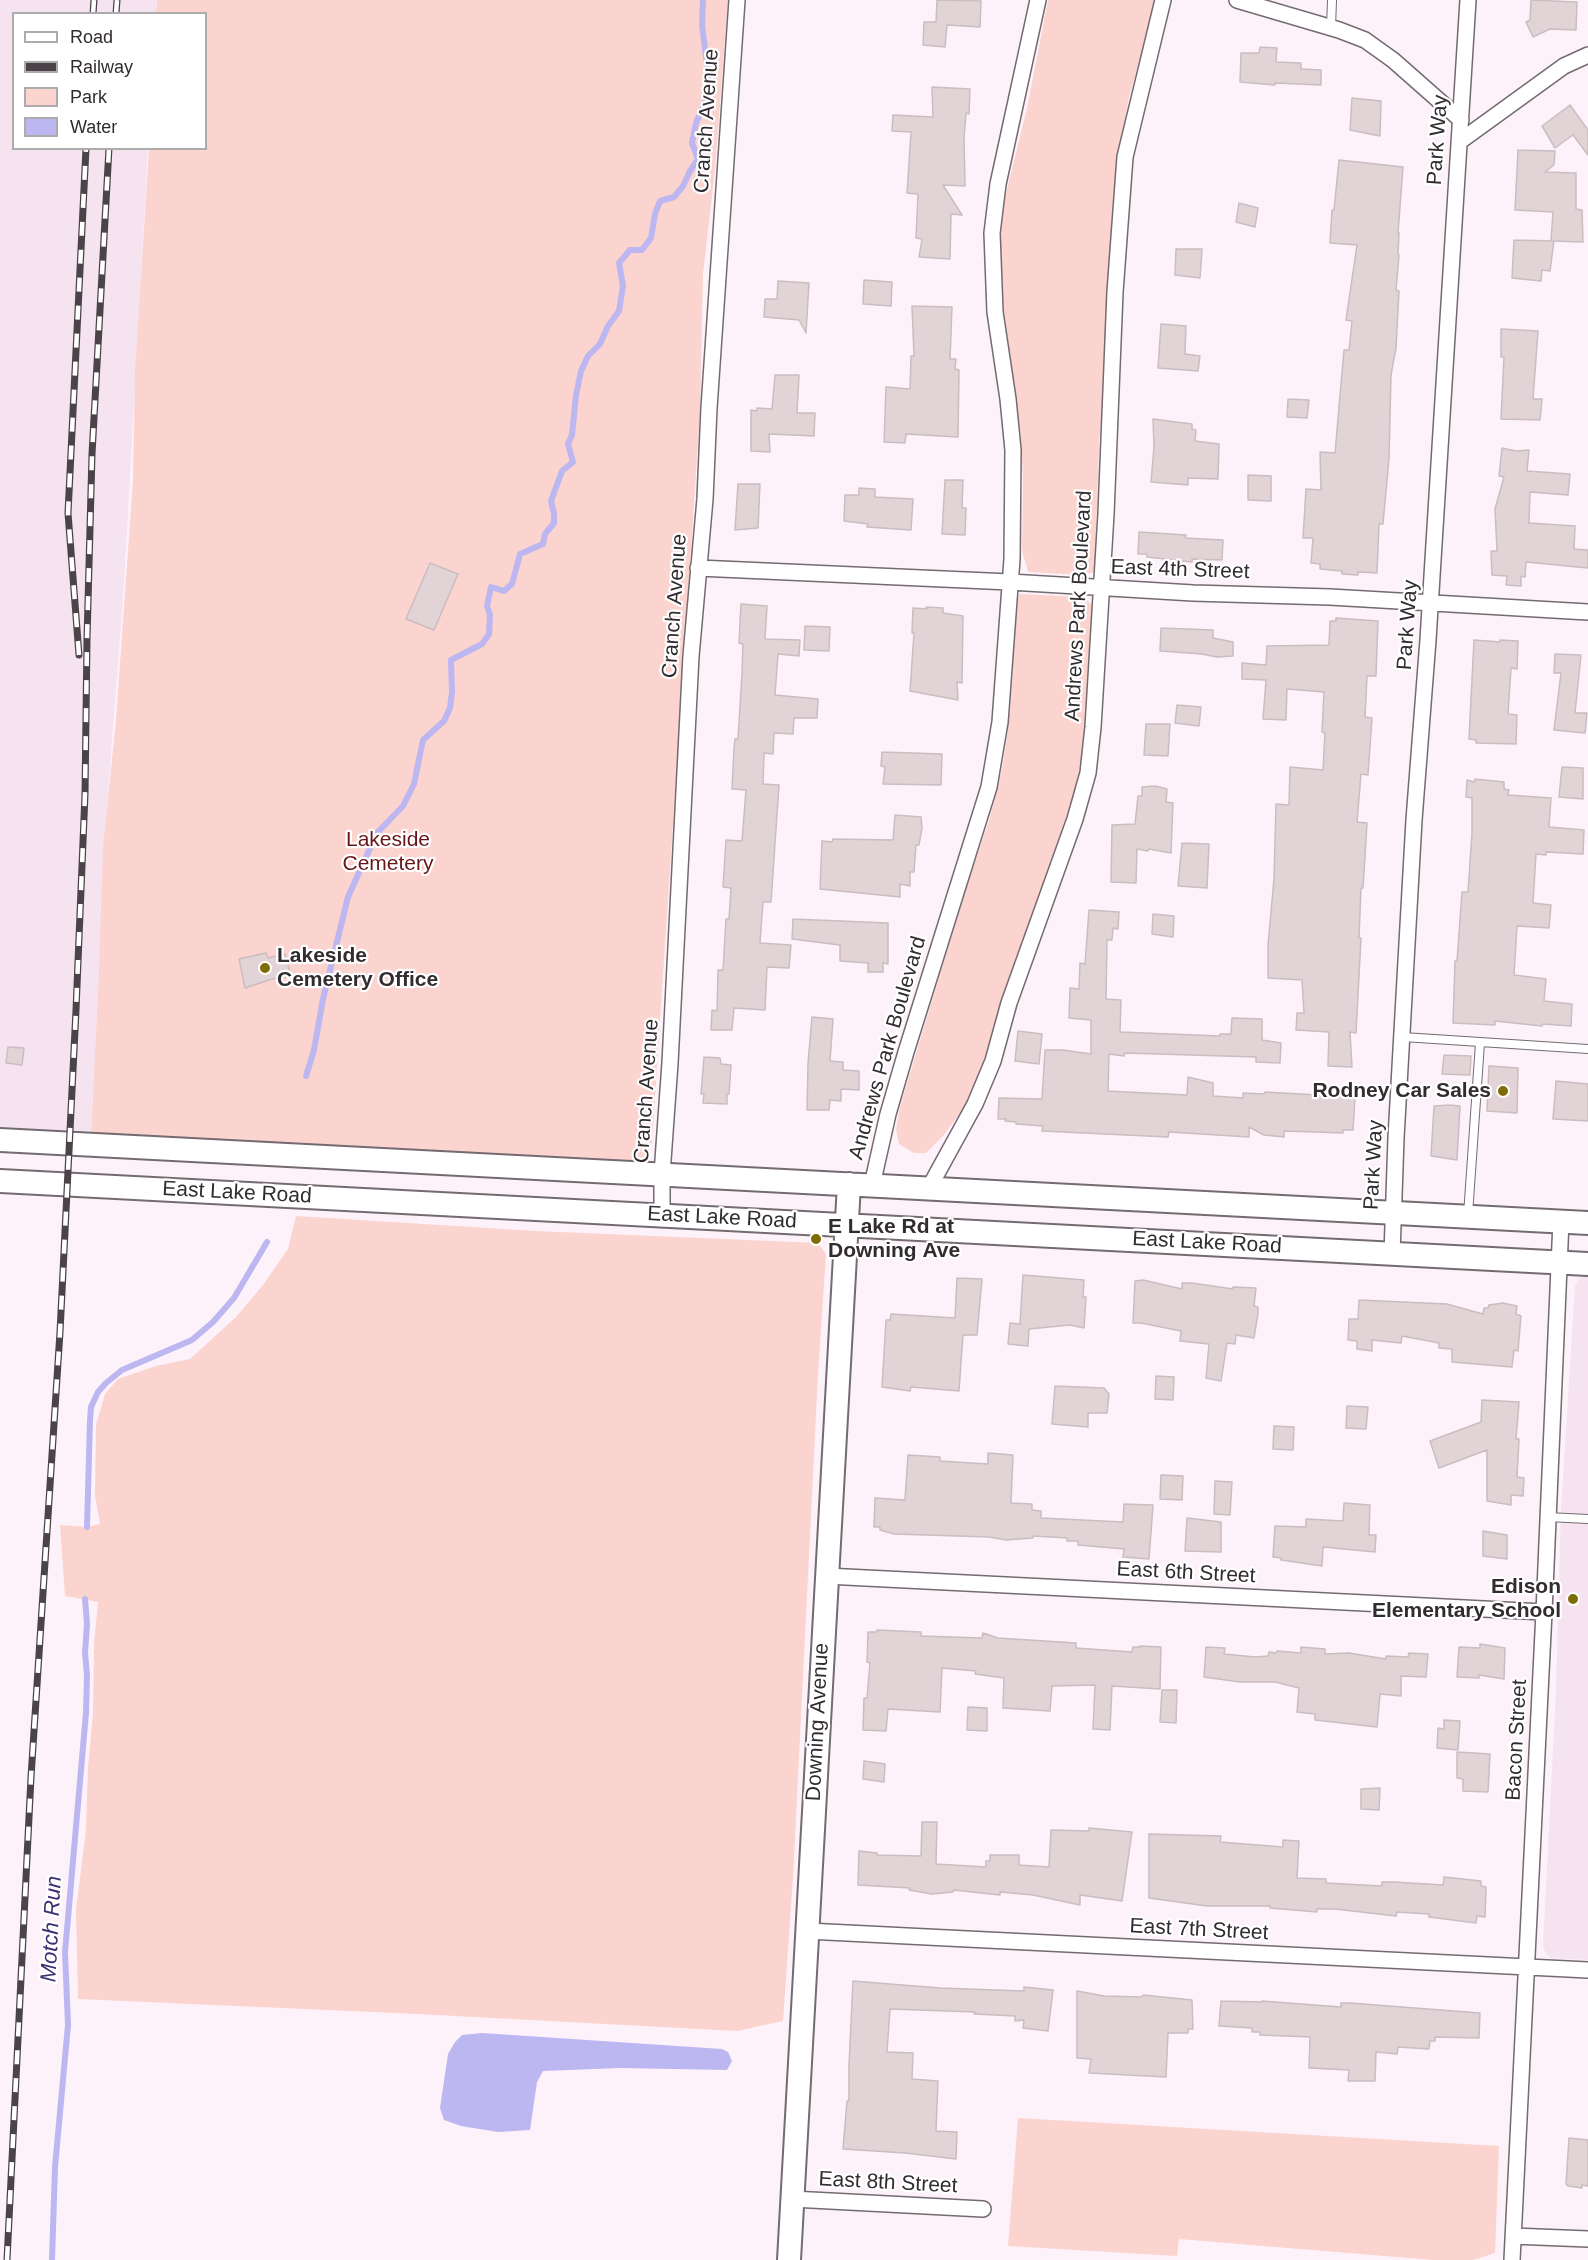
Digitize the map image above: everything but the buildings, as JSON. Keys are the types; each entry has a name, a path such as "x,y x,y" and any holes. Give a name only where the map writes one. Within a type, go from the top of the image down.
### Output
{"main road":[{"name":"East Lake Road","path":"0,1140 1588,1222"},
{"name":"East Lake Road","path":"0,1181 1588,1264"},
{"name":"Downing Avenue","path":"789,2260 849,1184"}],"street":[{"name":"Cranch Avenue","path":"662,1215 662,1174 691,656 705,499 709,408 737,0"},
{"name":"Andrews Park Boulevard","path":"872,1185 894,1093 989,787 1000,722 1010,582 1013,450 995,312 992,233 998,184 1038,0"},
{"name":"Andrews Park Boulevard","path":"929,1188 975,1104 993,1061 1010,1003 1088,773 1093,727 1115,292 1125,157 1163,0"},
{"path":"1237,0 1365,40 1393,60 1461,120"},
{"name":"Park Way","path":"1392,1254 1392,1212 1414,820 1468,0"},
{"path":"1459,142 1564,66 1588,55"},
{"name":"East 4th Street","path":"698,568 1330,597 1588,612"},
{"name":"Bacon Street","path":"1512,2260 1561,1221"},
{"name":"East 6th Street","path":"826,1576 1544,1612"},
{"name":"East 7th Street","path":"807,1931 1588,1970"},
{"name":"East 8th Street","path":"792,2199 983,2208"},
{"path":"1513,2236 1588,2239"}],"lane":[{"path":"1331,28 1332,0"},
{"path":"1403,1037 1588,1049"},
{"path":"1468,1216 1480,1043"},
{"path":"1547,1517 1588,1519"}],"shaded area":[{"path":"0,0 157,0 156,12 12,12 12,150 148,150 124,584 107,808 91,1134 0,1130"},
{"name":"Edison Elementary School","path":"1588,1275 1588,1960 1550,1958 1543,1946 1556,1690 1561,1509 1575,1286 1579,1278"}],"green space":[{"name":"Lakeside Cemetery","path":"157,0 728,0 715,169 703,274 700,413 652,1143 647,1159 641,1162 600,1162 91,1134 103,848 116,720 133,480 135,372 149,150 207,150 207,12 156,12"},
{"path":"1048,0 1156,0 1129,97 1117,160 1112,211 1104,393 1099,442 1095,572 1080,575 1028,572 1022,550 1021,435 1001,289 1000,237 1004,201 1027,108"},
{"path":"1019,594 1085,597 1092,606 1089,722 1074,795 1015,964 972,1097 943,1136 926,1153 914,1153 899,1144 896,1129 900,1107 964,894 989,821 1002,770 1013,672 1014,620"},
{"path":"296,1216 536,1231 818,1243 826,1254 793,1878 783,2021 737,2031 78,1999 76,1910 86,1829 98,1602 65,1596 60,1525 87,1527 100,1524 95,1496 96,1424 105,1394 118,1379 156,1366 190,1359 236,1317 263,1285 288,1249"},
{"path":"1018,2118 1499,2146 1495,2253 1473,2260 1433,2260 1179,2239 1177,2256 1008,2246"}],"water":[{"path":"482,2033 722,2049 728,2052 732,2061 727,2070 621,2068 543,2071 537,2082 530,2130 498,2132 461,2126 444,2120 440,2108 448,2054 462,2035"}],"waterway":[{"name":"Motch Run","path":"306,1076 314,1050 323,999 348,897 377,833 403,806 414,784 423,740 444,721 450,708 451,660 482,644 489,634 490,615 487,606 491,587 504,591 512,584 520,554 543,544 545,534 554,523 551,501 562,471 573,462 568,444 572,435 581,371 588,356 600,344 608,326 619,311 623,286 619,263 630,250 642,250 651,238 660,201 674,197 698,159 692,143 696,123 708,96 708,73 702,25 703,0"},
{"name":"Motch Run","path":"87,1527 91,1407 98,1392 122,1370 192,1340 213,1322 234,1298 267,1242"},
{"name":"Motch Run","path":"52,2260 55,2167 68,2025 65,1952 86,1713 85,1599"}],"railway":[{"path":"93,12 94,0"},
{"path":"116,12 117,0"},
{"path":"79,655 68,513 86,150"},
{"path":"7,2260 31,1777 60,1332 76,1010 85,794 92,454 109,150"}],"place":[{"name":"Lakeside Cemetery Office","path":"265,968"},
{"name":"Rodney Car Sales","path":"1503,1091"},
{"name":"E Lake Rd at Downing Ave","path":"816,1239"},
{"name":"Edison Elementary School","path":"1573,1599"}]}
